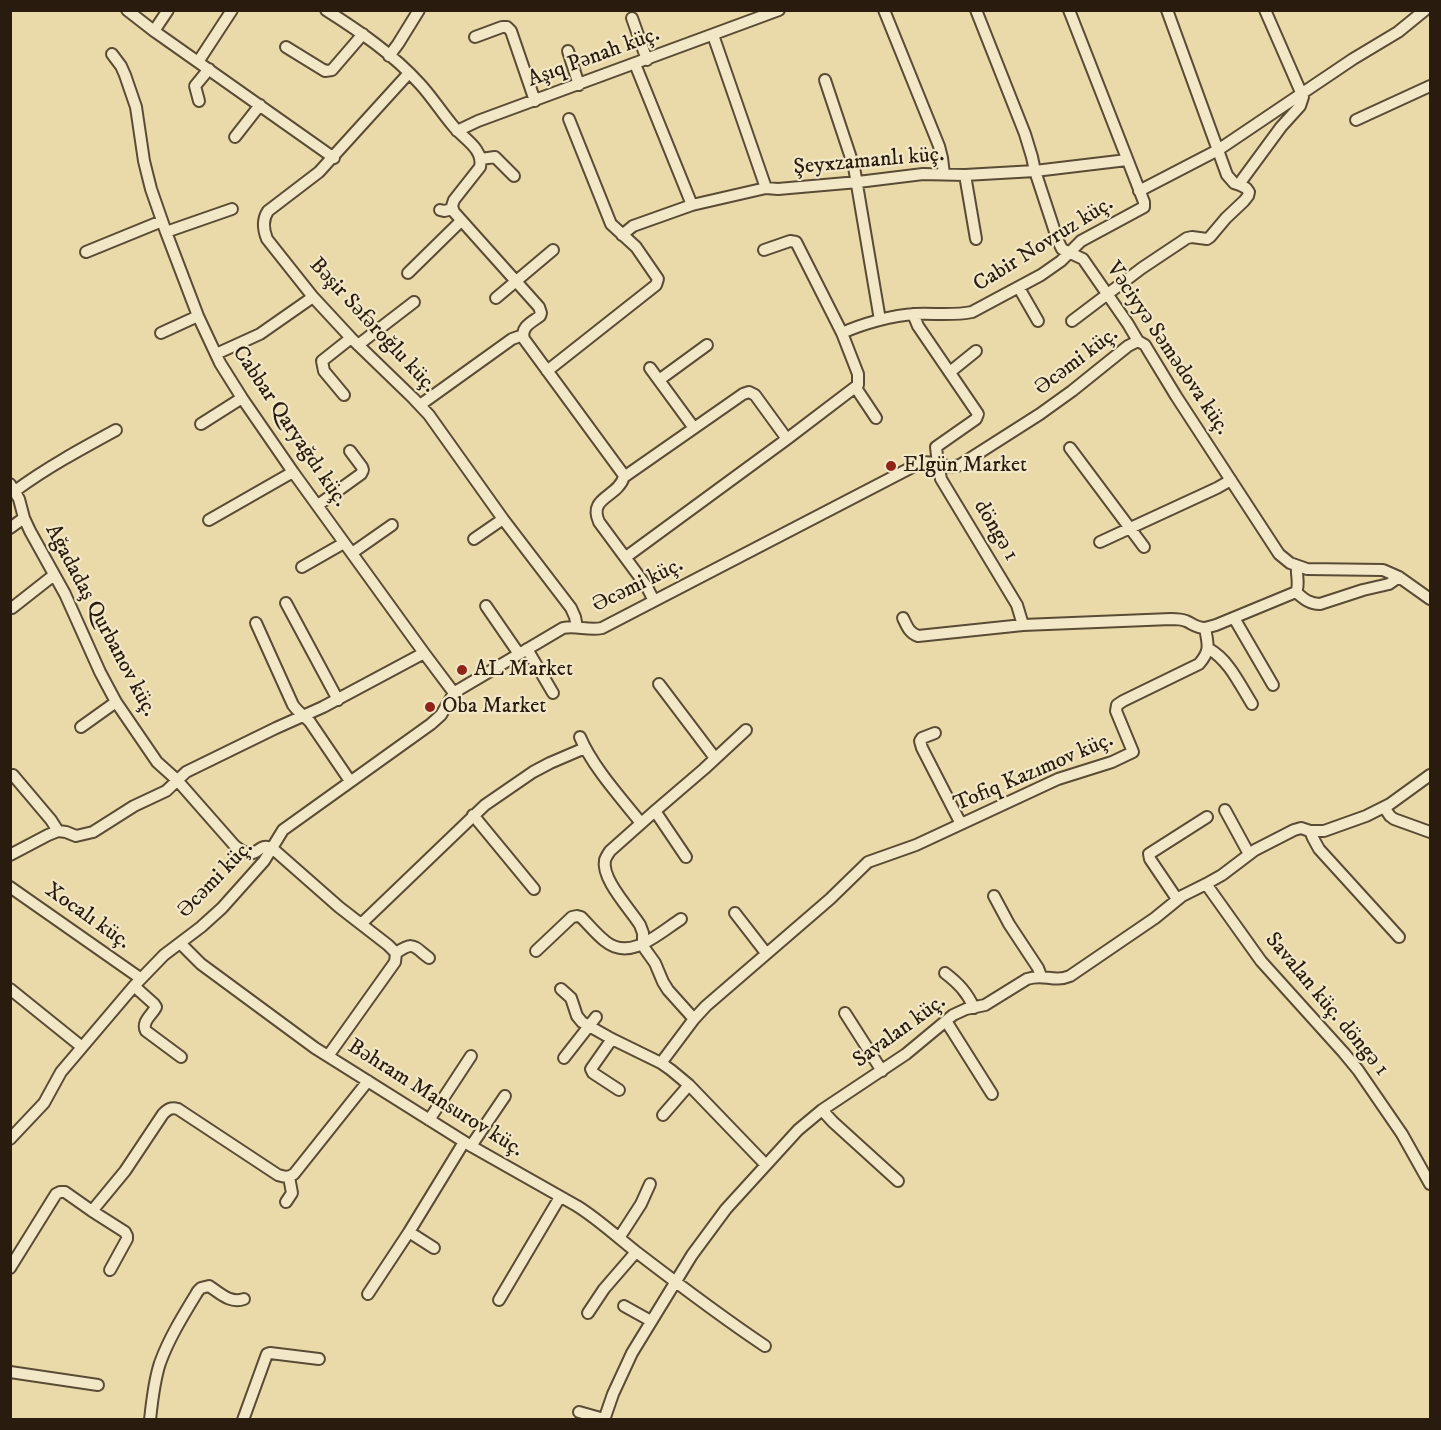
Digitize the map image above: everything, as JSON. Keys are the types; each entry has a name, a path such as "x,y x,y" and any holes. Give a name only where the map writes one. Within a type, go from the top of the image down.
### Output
{"street":[{"path":"127,10 334,158"},
{"path":"154,31 168,10"},
{"path":"198,62 232,10"},
{"path":"326,10 363,34 409,73 457,131 477,151 480,167 454,200 453,209 461,221 536,303 541,313 525,327 522,335 526,343 624,477"},
{"path":"389,56 419,10"},
{"name":"Aşıq Pənah küç.","path":"457,131 478,121 779,10"},
{"path":"884,10 939,146 944,174"},
{"name":"Vəciyyə Səmədova küç.","path":"976,10 1025,134 1035,171 1062,249 1083,259 1138,341 1145,345 1279,554 1297,566"},
{"path":"1069,10 1139,191 1218,150 1353,59 1398,32 1425,10"},
{"path":"1072,321 1142,268 1187,238 1207,239 1210,237 1219,224 1248,196 1246,188 1234,183 1227,175 1167,10"},
{"path":"1240,185 1281,127 1300,106 1303,97 1265,10"},
{"path":"632,18 647,60"},
{"path":"475,37 502,27 507,27 511,31 535,101"},
{"path":"286,47 329,72 363,34"},
{"path":"713,35 766,188"},
{"path":"568,51 579,85"},
{"name":"Cabbar Qaryağdı küç.","path":"112,54 125,75 135,107 144,161 162,221 198,316 216,354 242,398 293,472 454,693"},
{"path":"635,64 692,205"},
{"path":"199,100 195,87 209,69"},
{"name":"Bəşir Səfəroğlu küç.","path":"409,73 334,158 307,183 274,205 264,217 263,225 267,239 313,297 429,415 503,519 571,608 577,627"},
{"path":"825,80 848,145 858,182 880,320"},
{"path":"1356,120 1431,86"},
{"path":"235,137 260,105"},
{"path":"547,370 658,282 657,276 636,247 607,218 569,119"},
{"path":"480,159 495,157 514,176"},
{"name":"Şeyxzamanlı küç.","path":"622,235 633,226 692,205 766,188 858,182 923,174 1035,171 1127,160"},
{"path":"965,174 976,239"},
{"name":"Cabir Novruz küç.","path":"842,333 864,324 913,314 972,312 1019,288 1061,261 1068,252 1089,236 1144,207 1139,191"},
{"path":"166,232 232,209"},
{"path":"440,210 453,209"},
{"path":"86,252 162,221"},
{"path":"408,273 461,221"},
{"path":"626,557 858,385 858,374 842,333 796,242 790,241 764,250"},
{"path":"496,298 553,250"},
{"path":"1019,288 1038,321"},
{"path":"216,354 260,334 313,297"},
{"path":"344,395 324,371 322,361 355,342 414,302"},
{"path":"913,314 918,326 978,414 976,419 936,447 938,464"},
{"path":"161,333 198,316"},
{"path":"420,405 512,339 522,335"},
{"name":"Əcəmi küç.","path":"10,1139 44,1103 57,1078 137,982 164,955 222,908 260,866 283,830 431,724 445,710 454,693 563,628 577,627 593,630 602,628 920,463 929,461 954,467 966,462 1072,391 1128,346 1138,341"},
{"path":"659,380 707,345"},
{"path":"950,372 976,351"},
{"path":"650,368 694,428"},
{"path":"856,388 876,418"},
{"path":"654,601 647,587 599,522 597,505 620,486 624,477 743,394 749,392 755,395 787,439"},
{"path":"201,424 242,398"},
{"path":"13,488 116,430"},
{"path":"1070,447 1144,547"},
{"path":"318,505 361,474 362,467 350,451"},
{"name":"döngə 1","path":"938,464 941,479 1017,605 1023,625"},
{"path":"209,520 293,472"},
{"path":"1100,542 1231,480"},
{"name":"Ağadadaş Qurbanov küç.","path":"13,488 24,518 68,601 100,672 116,702 157,762 177,780 235,846 243,852 249,854 264,847 272,848"},
{"path":"10,528 24,518"},
{"path":"474,539 503,519"},
{"path":"352,553 392,525"},
{"path":"302,567 345,543"},
{"path":"903,618 912,634 918,636 1023,625 1171,619 1180,619 1195,627 1205,628 1296,592 1298,588 1297,566 1316,570 1383,570 1399,577 1431,598"},
{"path":"12,608 54,575"},
{"path":"1296,592 1306,602 1320,604 1389,584 1399,577"},
{"path":"286,603 338,700"},
{"path":"486,606 523,651 553,693"},
{"path":"1234,618 1273,685"},
{"path":"256,622 293,705 304,716 350,781"},
{"path":"1205,628 1209,649 1217,653 1226,663 1252,704"},
{"name":"Tofiq Kazımov küç.","path":"662,1063 694,1019 766,953 830,899 868,862 916,845 1058,779 1112,762 1134,752 1116,711 1117,705 1199,664 1209,649"},
{"path":"10,855 58,831 76,836 93,832 134,806 160,795 186,772 338,700 424,653"},
{"path":"659,684 715,758"},
{"path":"81,727 116,702"},
{"path":"694,1019 668,990 643,943 640,925 608,879 605,860 610,851 746,730"},
{"path":"935,733 922,738 920,741 922,748 962,824"},
{"path":"580,737 585,748 641,823"},
{"path":"361,924 485,805 533,772 585,748"},
{"path":"13,775 58,831"},
{"name":"Savalan küç.","path":"604,1419 627,1362 675,1281 712,1227 798,1130 822,1110 906,1054 953,1015 966,1009 985,1005 1027,979 1041,976 1053,980 1070,976 1155,918 1177,899 1222,874 1249,854 1294,830 1301,828 1310,831 1324,831 1366,816 1384,807 1431,775"},
{"path":"1384,807 1394,819 1431,832"},
{"path":"1226,810 1249,854"},
{"path":"655,811 686,857"},
{"path":"473,815 534,888"},
{"path":"1177,899 1149,854 1207,817"},
{"path":"1310,831 1319,849 1399,937"},
{"path":"272,848 396,953"},
{"name":"Savalan küç. döngə 1","path":"1206,884 1261,961 1358,1070 1402,1134 1431,1184"},
{"name":"Xocalı küç.","path":"10,887 137,982 156,1007 144,1023 144,1028 181,1057"},
{"path":"994,896 1041,976"},
{"path":"735,913 766,953"},
{"path":"536,951 572,917 581,917 606,942 624,950 635,948 681,919"},
{"name":"Bəhram Mansurov küç.","path":"180,944 201,964 315,1048 468,1144 592,1216 720,1316 765,1346"},
{"path":"396,953 408,945 429,958"},
{"path":"328,1056 395,963 396,953"},
{"path":"945,973 958,983 974,1008"},
{"path":"561,989 571,998 577,1016 590,1027 662,1063 689,1085 766,1165"},
{"path":"10,990 82,1047"},
{"path":"845,1012 882,1071"},
{"path":"564,1058 596,1017"},
{"path":"946,1020 992,1094"},
{"path":"612,1039 591,1069 593,1073 619,1090"},
{"path":"429,1120 471,1056"},
{"path":"92,1211 125,1171 168,1109 178,1109 278,1175 289,1177 294,1174 368,1081"},
{"path":"663,1115 689,1085"},
{"path":"368,1294 468,1144 505,1096"},
{"path":"822,1110 898,1182"},
{"path":"286,1202 292,1193 289,1177"},
{"path":"619,1238 641,1204 650,1184"},
{"path":"10,1268 56,1194 65,1192 128,1236 110,1270"},
{"path":"499,1300 560,1197"},
{"path":"409,1232 434,1248"},
{"path":"588,1313 604,1289 636,1252"},
{"path":"150,1419 155,1380 160,1362 178,1324 198,1291 208,1286 232,1301 237,1302 244,1299"},
{"path":"624,1306 651,1321"},
{"path":"243,1419 267,1354 319,1359"},
{"path":"10,1372 98,1384"},
{"path":"579,1412 604,1419"}],"place":[{"name":"Elgün Market","path":"891,466"},
{"name":"AL Market","path":"462,670"},
{"name":"Oba Market","path":"430,707"}]}
